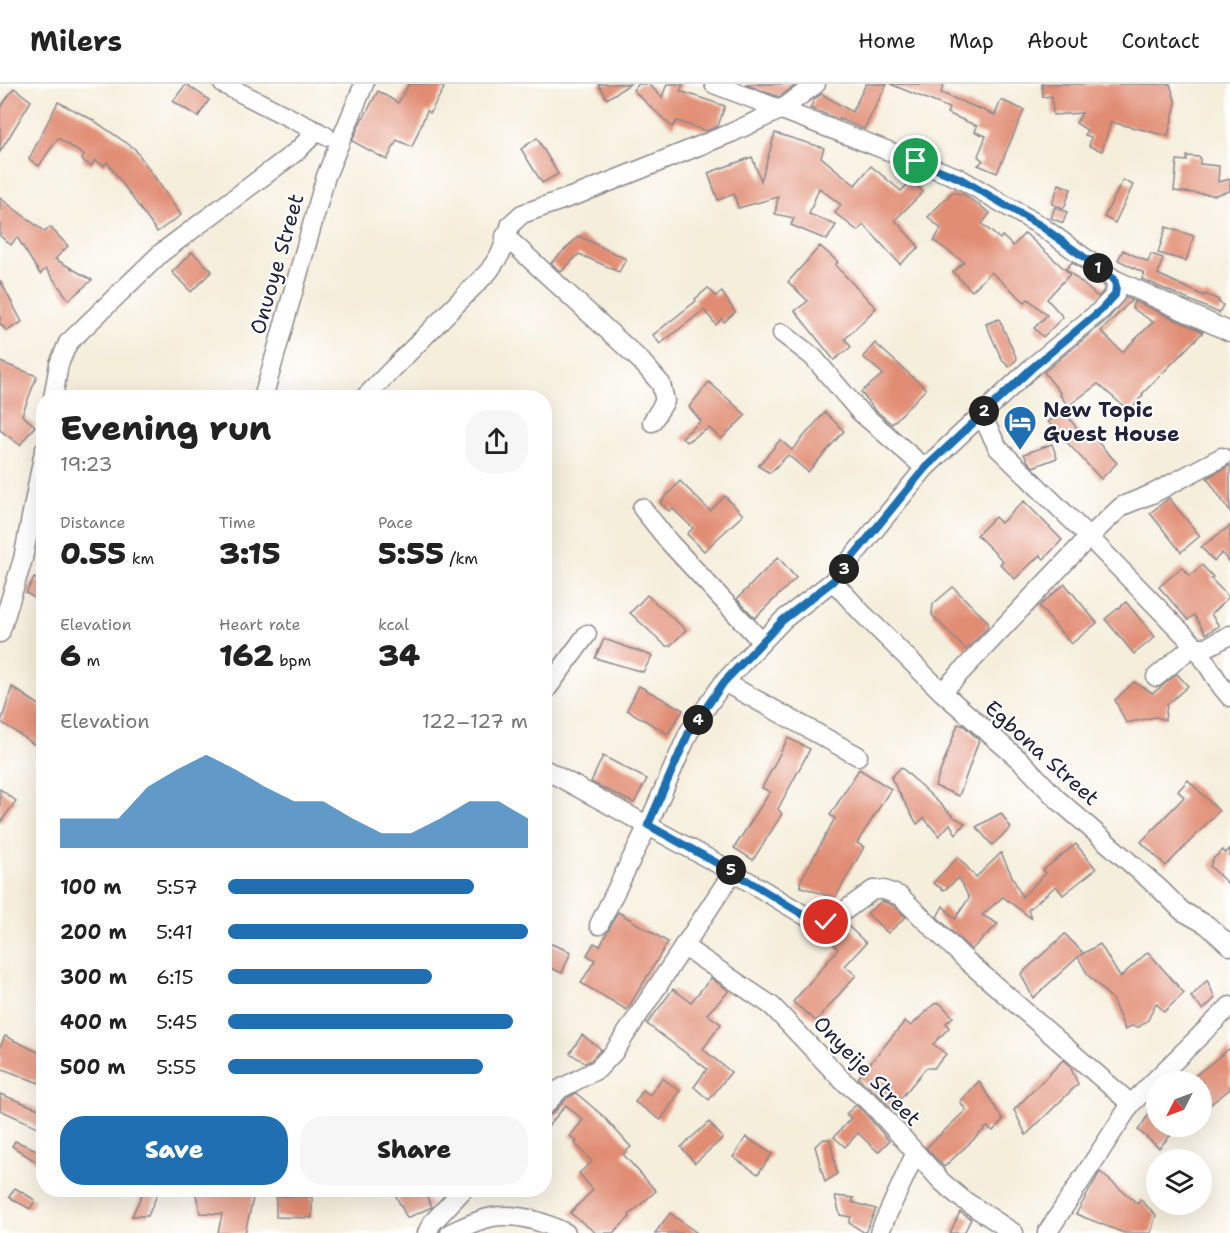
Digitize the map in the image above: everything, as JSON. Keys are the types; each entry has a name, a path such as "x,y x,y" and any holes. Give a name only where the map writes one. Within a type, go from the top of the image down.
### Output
{"street":[{"path":"223,84 317,131 338,144"},
{"name":"Onuoye Street","path":"265,390 326,176 364,84"},
{"path":"714,84 959,178 1041,226 1114,279 1230,332"},
{"path":"372,390 489,272 501,253 511,224 522,214 721,138 783,109 816,84"},
{"path":"54,390 59,364 68,344 161,253 297,151 317,131"},
{"path":"505,236 642,361 661,384 665,401 652,422"},
{"path":"599,926 648,825 689,732 724,682 783,620 833,581 925,468 1032,368 1101,310 1115,295 1114,279"},
{"path":"782,333 813,357 859,411 925,468"},
{"path":"981,414 998,448 1196,647 1230,697"},
{"path":"942,692 1089,537 1122,506 1152,494 1222,457"},
{"path":"0,633 23,559 36,492"},
{"path":"642,508 670,543 761,641"},
{"name":"Egbona Street","path":"833,581 942,692 1023,764 1056,798 1182,911 1207,925 1230,946"},
{"path":"552,682 587,634"},
{"path":"1156,677 1187,651 1196,647 1207,647 1230,635"},
{"path":"724,682 858,756"},
{"path":"552,773 733,872 809,918 826,922 833,919 873,890 884,890 900,896 967,961 1131,1104"},
{"path":"552,1098 560,1089 598,1068 614,1053 733,872"},
{"name":"Onyeije Street","path":"684,946 772,1006 843,1081 872,1104 942,1182 957,1195 1014,1233"},
{"path":"1047,1233 1131,1104 1230,1006"},
{"path":"879,1233 915,1154"},
{"path":"427,1233 432,1223 456,1197"},
{"path":"450,1233 502,1215 527,1219 566,1233"}],"building":[{"path":"186,84 209,100 198,117 173,101"},
{"path":"409,84 438,84 444,88 430,113 427,111 412,147 397,140 387,160 352,141 378,91 398,103"},
{"path":"598,84 630,84 607,99"},
{"path":"639,84 648,84 662,97 667,84 683,84 680,91 725,106 718,126 706,131 677,121 672,127 633,90"},
{"path":"745,84 797,84 779,97"},
{"path":"866,84 887,84 864,129 810,108 815,98 822,94 852,112"},
{"path":"890,84 944,84 941,93 995,115 1001,100 1024,110 997,173 978,165 983,161 978,156 986,136 975,132 977,126 947,113 949,108"},
{"path":"1042,84 1170,84 1176,103 1168,136 1111,122 1102,151 1089,146 1091,137 1085,135 1087,130 1076,123 1082,113 1053,115 1052,96 1043,97"},
{"path":"14,88 31,101 0,152 0,108"},
{"path":"58,102 93,120 135,149 181,215 157,232 107,162 104,166 95,160 91,166 82,160 84,155 58,138 39,166 29,159"},
{"path":"775,133 824,148 821,157 855,185 871,166 901,191 912,180 923,192 895,220 919,247 900,264 864,225 858,231 835,213 841,205 819,188 809,214 836,225 827,240 791,225 794,218 775,214 778,197 738,208 734,194 718,200 708,173 752,157 761,181"},
{"path":"537,138 558,174 542,183 521,149"},
{"path":"1187,156 1200,157 1200,164 1219,166 1218,182 1230,179 1230,191 1215,195 1174,191 1177,160 1187,161"},
{"path":"1123,180 1133,185 1115,223 1104,217"},
{"path":"1059,184 1071,189 1064,208 1052,204"},
{"path":"952,192 964,195 990,213 982,224 1000,239 1002,236 1013,246 1025,233 1070,274 1047,299 1063,317 1043,337 1034,328 1047,315 1028,299 1025,302 991,272 972,291 953,272 964,262 934,241 941,229 928,217"},
{"path":"0,198 45,232 50,227 68,246 55,259 92,280 69,300 46,269 40,274 17,237 11,245 0,236"},
{"path":"1055,207 1067,212 1063,223 1051,218"},
{"path":"1166,227 1194,236 1186,261 1158,253"},
{"path":"579,236 626,259 619,272 579,254 561,272 551,263"},
{"path":"820,246 838,262 835,265 876,308 845,339 851,347 834,360 795,311 808,301 788,282"},
{"path":"1123,250 1148,262 1151,254 1163,258 1158,274 1204,296 1205,294 1219,300 1218,302 1223,305 1219,313 1142,279 1144,273 1118,260"},
{"path":"192,252 212,271 191,292 172,272"},
{"path":"1072,262 1104,286 1104,290 1098,297 1066,269"},
{"path":"0,280 22,322 7,331 0,324"},
{"path":"708,288 716,296 722,292 735,312 724,322 722,319 716,325 704,310 660,344 653,335 696,301 695,299"},
{"path":"1126,297 1132,300 1101,331 1122,352 1153,322 1132,308 1134,301 1203,332 1142,394 1129,411 1098,384 1068,406 1044,372 1108,319"},
{"path":"999,319 1017,359 1009,367 1002,360 986,324"},
{"path":"875,343 926,389 892,424 874,409 861,392 883,374 863,357"},
{"path":"0,362 37,376 22,415 35,426 20,445 0,430"},
{"path":"709,382 746,415 721,439 709,428 686,442 682,437 701,421 689,407"},
{"path":"1064,411 1086,441 1091,435 1117,463 1101,479 1048,422"},
{"path":"825,412 844,431 808,472 788,455 770,473 758,466 780,440 792,450"},
{"path":"1052,444 1057,458 1033,467 1024,454"},
{"path":"1230,465 1230,512 1207,478"},
{"path":"680,481 710,511 725,496 743,515 704,551 687,534 693,528 672,508 669,511 660,503"},
{"path":"1169,498 1200,536 1181,552 1150,513"},
{"path":"1024,501 1062,540 1044,559 1040,555 1015,579 1000,564 1003,561 977,535 995,517 1001,523"},
{"path":"1230,526 1230,564 1222,553 1214,561 1201,547"},
{"path":"778,557 796,578 755,618 737,599"},
{"path":"1202,565 1213,577 1211,579 1229,597 1211,614 1219,626 1206,634 1194,615 1188,620 1159,587 1182,567 1190,576"},
{"path":"34,578 36,579 36,599 26,593"},
{"path":"1065,584 1097,623 1071,644 1039,606"},
{"path":"953,587 988,622 987,628 966,650 932,615 933,604"},
{"path":"647,595 686,630 670,646 666,646 630,613"},
{"path":"1126,602 1155,637 1134,654 1105,619"},
{"path":"604,639 652,656 643,672 595,658"},
{"path":"1177,674 1188,686 1167,705 1165,720 1156,717 1126,723 1115,700 1134,682 1153,693"},
{"path":"639,686 683,710 668,734 627,710"},
{"path":"12,687 36,703 36,746 1,722"},
{"path":"958,724 964,726 979,740 959,796 935,786"},
{"path":"788,738 810,749 778,809 782,814 753,860 734,848 770,792 762,788"},
{"path":"603,756 647,779 634,803 591,782"},
{"path":"901,767 955,818 965,823 956,834 950,824 939,836 924,818 917,824 891,778"},
{"path":"859,769 891,789 857,843 864,847 835,898 801,887 800,882 835,818 830,815"},
{"path":"1188,780 1219,811 1166,866 1141,842 1184,797 1178,791"},
{"path":"0,789 16,801 0,823"},
{"path":"1001,813 1011,828 992,845 976,827"},
{"path":"1076,844 1096,869 1063,895 1056,886 1028,910 1032,919 1003,897 982,915 998,924 971,950 937,917 943,906 955,919 969,898 959,878 944,890 933,883 958,857 976,877 1001,853 1022,897 1046,873 1043,870"},
{"path":"1230,849 1230,886 1210,866 1213,859 1223,850 1225,853"},
{"path":"882,901 894,906 906,917 888,933 867,913"},
{"path":"618,912 668,942 627,1010 581,983 595,960 587,955 594,943 600,946"},
{"path":"846,924 866,943 845,966 856,975 816,1021 793,1002 838,949 827,938 832,932"},
{"path":"1065,934 1083,953 1079,956 1100,944 1120,977 1148,952 1184,993 1164,1012 1156,1003 1148,1020 1139,1027 1131,1026 1125,1030 1112,999 1088,975 1078,957 1033,998 1021,974"},
{"path":"552,944 571,952 562,973 552,969"},
{"path":"711,978 729,991 707,1014 721,1024 703,1049 731,1072 709,1100 694,1087 707,1069 647,1024 673,989 691,1002"},
{"path":"1207,980 1215,998 1203,1010 1191,997"},
{"path":"940,1003 953,1017 946,1023 949,1028 933,1044 946,1054 934,1068 926,1068 892,1109 858,1078 905,1021 911,1026 934,1004"},
{"path":"582,1035 601,1049 585,1063 570,1053"},
{"path":"5,1036 36,1051 36,1082 0,1068 0,1047"},
{"path":"1230,1048 1230,1089 1212,1103 1212,1071 1201,1071"},
{"path":"1063,1060 1070,1066 1078,1084 1026,1135 1014,1110"},
{"path":"662,1078 680,1091 661,1120 635,1102 643,1090 650,1095"},
{"path":"979,1081 1003,1120 993,1131 987,1127 944,1167 926,1148 966,1110 960,1102"},
{"path":"576,1093 603,1116 631,1147 623,1154 656,1191 613,1233 596,1233 570,1213 593,1190 579,1173 592,1162 575,1143 577,1141 570,1136 583,1120 566,1105 552,1122 552,1114 567,1098"},
{"path":"0,1094 36,1108 36,1126 0,1110"},
{"path":"856,1105 889,1141 878,1152 858,1133 845,1147 834,1137 851,1118 846,1114"},
{"path":"1146,1118 1146,1137 1138,1130"},
{"path":"709,1122 723,1138 695,1163 681,1147"},
{"path":"746,1137 772,1154 758,1174 733,1157"},
{"path":"1146,1137 1169,1137 1159,1148"},
{"path":"824,1139 830,1139 837,1174 825,1182 815,1146"},
{"path":"15,1141 36,1150 36,1162 12,1146"},
{"path":"1100,1172 1138,1204 1140,1199 1146,1205 1146,1215 1156,1215 1151,1233 1124,1233 1076,1214"},
{"path":"15,1188 35,1200 30,1209 9,1197"},
{"path":"835,1196 854,1198 852,1202 876,1209 865,1233 849,1223 851,1217 840,1215"},
{"path":"141,1197 156,1197 148,1216 132,1216"},
{"path":"197,1197 253,1197 245,1233 218,1233 222,1214 200,1213"},
{"path":"276,1197 312,1197 312,1218 276,1217"},
{"path":"396,1197 427,1197 432,1207 407,1218"},
{"path":"960,1212 971,1219 964,1233 950,1233"},
{"path":"670,1213 697,1233 655,1233"}],"place":[{"name":"New Topic Guest House","path":"1020,451"}],"route":[{"path":"826,922 809,918 733,872 648,825 689,732 724,682 783,620 833,581 925,468 981,414 1079,330 1115,295 1114,279 1041,226 959,178 916,161"}]}
